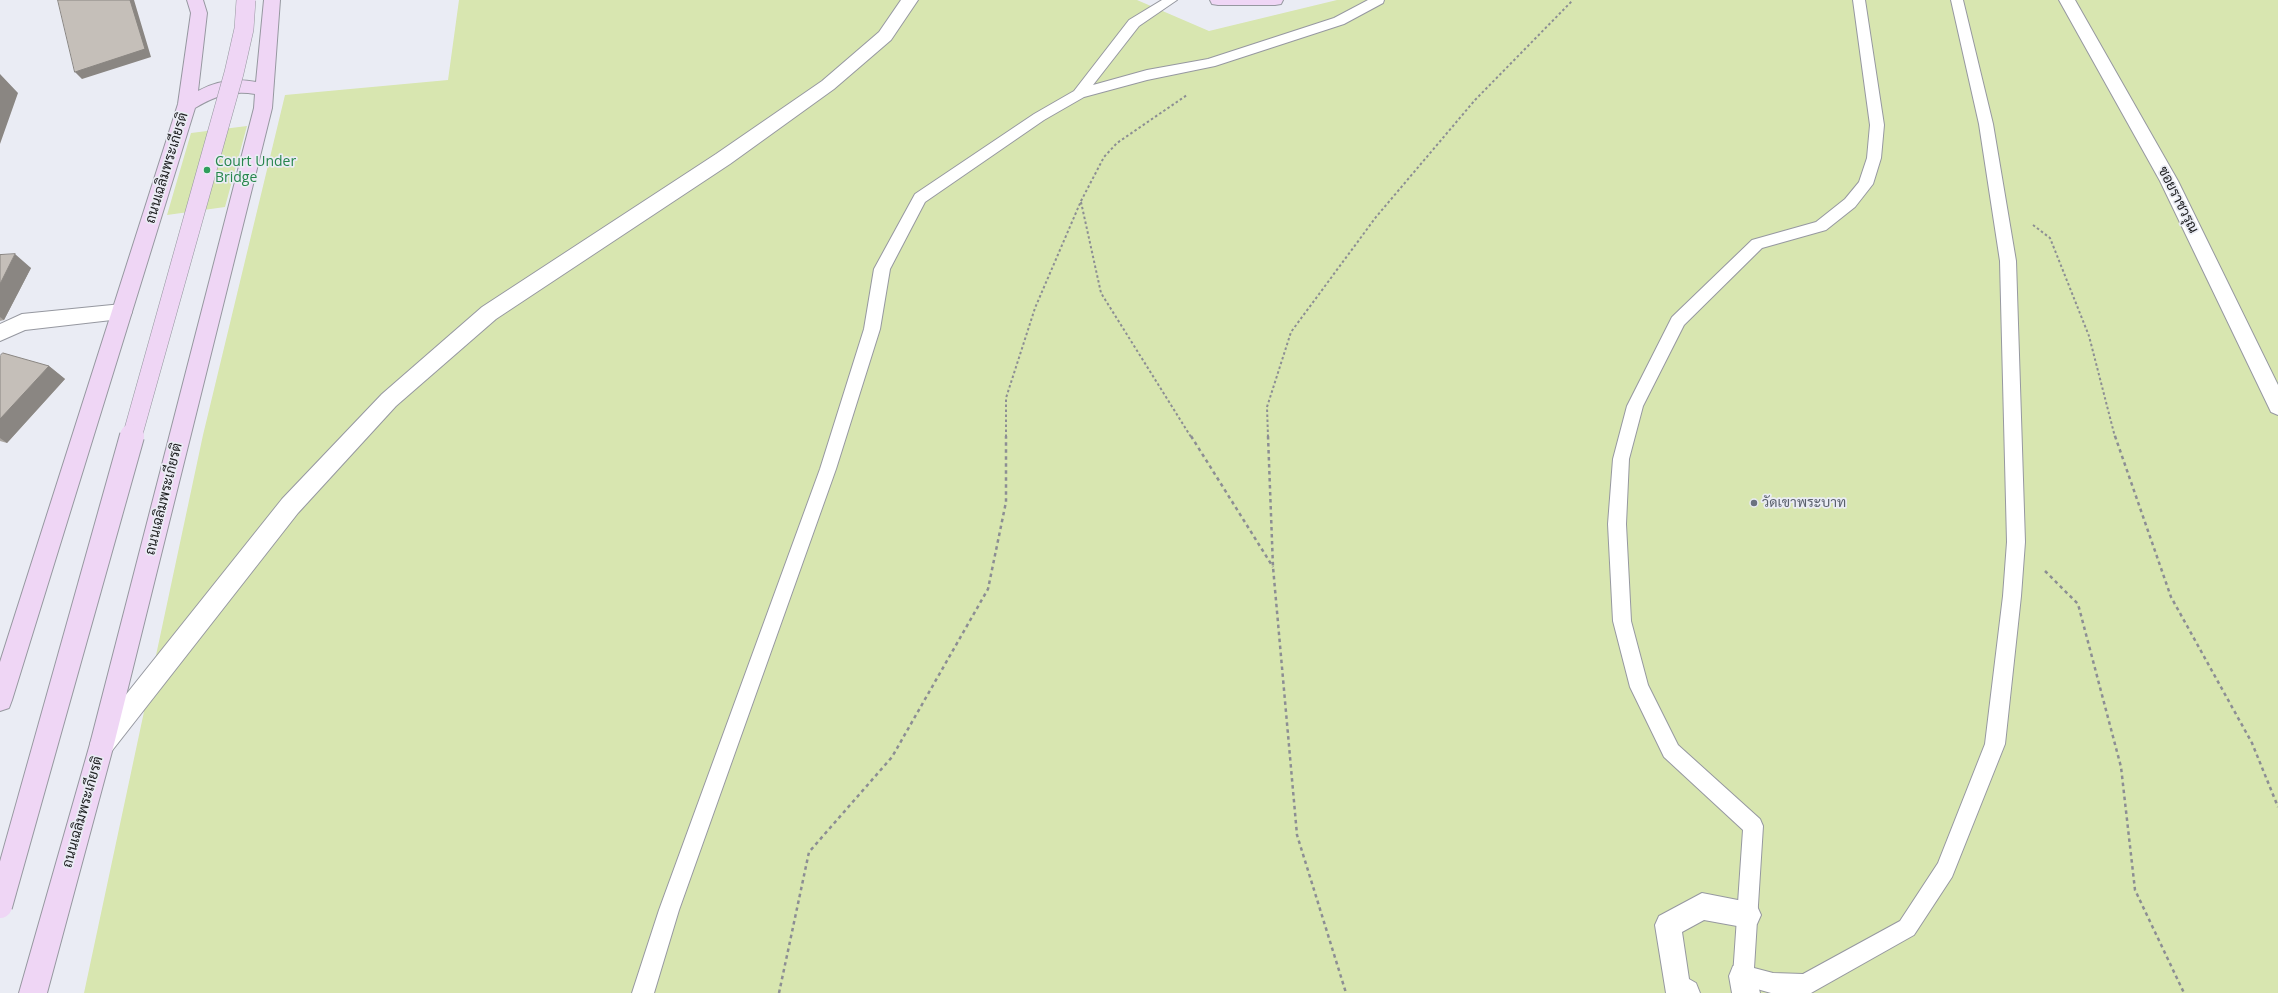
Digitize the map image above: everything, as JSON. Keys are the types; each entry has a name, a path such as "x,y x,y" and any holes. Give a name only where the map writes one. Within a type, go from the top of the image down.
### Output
{"street":[{"name":"ถนนเฉลิมพระเกียรติ","path":"0,700 186,104 199,13 195,0"},
{"path":"0,906 234,73 244,29 246,0"},
{"name":"ถนนเฉลิมพระเกียรติ","path":"33,993 102,744 261,116 266,90 272,0"},
{"path":"102,744 290,506 389,400 489,313 723,159 828,85 885,36 910,0"},
{"path":"1218,0 1275,0"},
{"name":"ซอยราชวรุณ","path":"2067,0 2169,181 2278,406"},
{"path":"186,104 206,93 225,86 247,85 266,90"},
{"path":"0,333 22,322 122,312"},
{"path":"1686,993 1677,987 1668,925 1702,906 1748,915"}],"lane":[{"path":"1079,94 1134,22 1171,0"},
{"path":"643,993 669,910 828,469 872,329 882,269 920,198 1039,117 1079,94 1147,75 1210,63 1339,21 1378,0"},
{"path":"1859,0 1877,125 1874,158 1866,184 1850,203 1821,226 1757,244 1678,321 1635,406 1622,459 1617,524 1622,621 1639,687 1671,751 1753,826 1744,984 1773,983 1805,985 1907,928 1945,870 1995,744 2012,596 2016,542 2008,261 1986,124 1957,0"}],"path":[{"path":"1346,993 1297,835 1273,567 1267,407 1290,332 1386,205 1475,100 1573,0"},
{"path":"779,993 809,852 892,756 988,589 1006,502 1006,398 1036,308 1081,201 1104,157 1117,143 1188,95"},
{"path":"1998,198 2050,238 2089,336 2118,448 2171,597 2252,743 2278,807"},
{"path":"1081,201 1100,292 1273,567"},
{"path":"2016,542 2078,604 2121,767 2135,890 2184,993"}],"green space":[{"path":"459,0 1137,0 1209,31 1337,0 2278,0 2278,993 84,993 203,435 285,95 448,80"},
{"name":"Court Under Bridge","path":"247,126 225,207 167,215 191,133"}],"building":[{"path":"58,0 130,0 145,49 75,72"},
{"path":"15,254 0,284 0,255"},
{"path":"3,353 49,366 0,419 0,356"}],"place":[{"name":"Court Under Bridge","path":"207,170"},
{"name":"วัดเขาพระบาท","path":"1754,503"}]}
